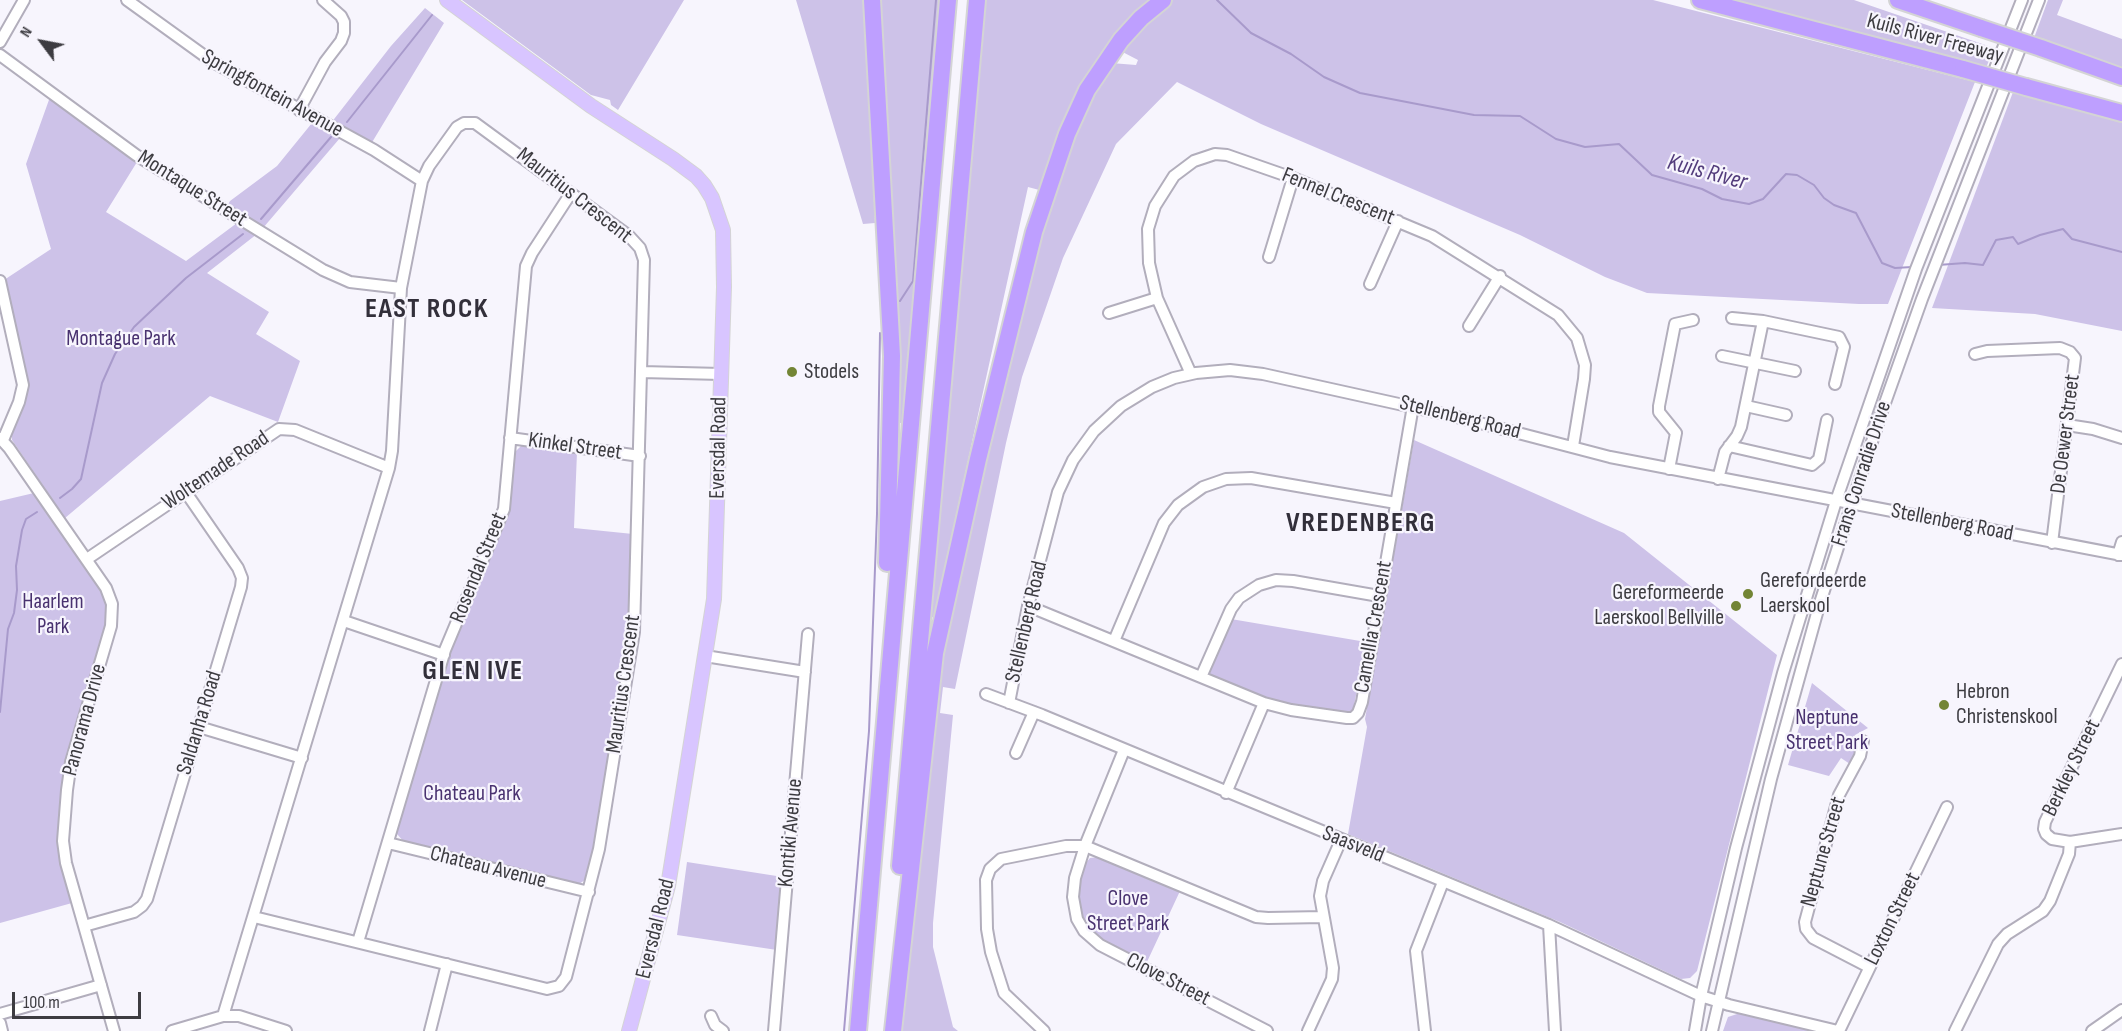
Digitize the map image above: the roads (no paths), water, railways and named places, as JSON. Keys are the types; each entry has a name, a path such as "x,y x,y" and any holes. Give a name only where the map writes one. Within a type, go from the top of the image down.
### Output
{"highway":[{"path":"872,0 892,356 884,719"},
{"path":"858,1031 948,0"},
{"path":"885,1031 977,0"},
{"path":"893,1031 935,653 978,459 1045,197 1067,134 1087,90 1126,34 1163,0"},
{"name":"Kuils River Freeway","path":"1700,0 2122,113"},
{"name":"Kuils River Freeway","path":"1899,0 2122,77"}],"main road":[{"name":"Eversdal Road","path":"447,0 591,106 673,159 704,184 720,216 723,230 724,286 715,585 668,886 630,1029"}],"street":[{"path":"0,42 24,0"},
{"name":"Springfontein Avenue","path":"126,0 213,62 374,150 422,182"},
{"path":"299,110 344,33 344,22 341,15 324,0"},
{"name":"Frans Conradie Drive","path":"1695,1031 1736,848 1783,674 1836,501 1910,286 2022,0"},
{"name":"Frans Conradie Drive","path":"1712,1031 1774,768 1819,606 1880,417 1927,287 2039,0"},
{"name":"Montaque Street","path":"0,55 136,155 323,270 350,282 400,288"},
{"name":"Mauritius Crescent","path":"223,1016 389,468 392,451 400,288 422,182 429,166 457,128 464,123 472,122 482,126 633,240 642,254 644,266 634,632 599,849 566,977 559,986 547,989 254,917"},
{"name":"Fennel Crescent","path":"1191,374 1157,298 1149,263 1148,229 1155,206 1174,176 1194,161 1215,154 1227,155 1293,178 1438,239 1500,276 1558,315 1569,326 1580,345 1584,360 1584,379 1573,446"},
{"path":"1269,257 1293,178"},
{"name":"Rosendal Street","path":"358,942 444,655 504,509 524,271 532,253 572,193"},
{"path":"1370,285 1398,221"},
{"path":"1469,326 1500,276"},
{"path":"0,281 2,304 23,385 19,402 1,439"},
{"path":"1109,313 1157,298"},
{"path":"1732,318 1763,321 1836,335 1841,338 1844,347 1835,384"},
{"path":"1669,469 1676,433 1659,411 1659,406 1675,324 1693,320"},
{"path":"1718,479 1722,459 1738,434 1746,406 1763,321"},
{"name":"De Oewer Street","path":"1975,354 1987,351 2060,348 2070,352 2075,361 2052,543"},
{"path":"1722,356 1795,371"},
{"name":"Stellenberg Road","path":"1009,703 1028,606 1058,492 1080,449 1103,422 1131,399 1163,382 1191,374 1219,370 1252,372 1413,406 1610,457 2120,555"},
{"path":"642,372 721,374"},
{"name":"Camellia Crescent","path":"1028,606 1264,703 1291,710 1347,718 1355,716 1362,702 1413,406"},
{"path":"1746,406 1786,415"},
{"path":"1729,446 1812,465 1819,456 1827,420"},
{"path":"2067,425 2093,429 2122,438"},
{"name":"Woltemade Road","path":"87,559 185,491 283,428 294,430 389,468"},
{"name":"Kinkel Street","path":"510,438 640,456"},
{"name":"Panorama Drive","path":"1,439 109,593 113,615 71,762 67,790 64,852 114,1031"},
{"path":"1114,641 1164,523 1178,505 1203,487 1226,479 1251,478 1396,504"},
{"name":"Saldanha Road","path":"84,926 134,912 145,903 241,587 242,578 238,568 185,491"},
{"path":"2120,555 2122,542"},
{"path":"1201,677 1231,609 1239,598 1259,585 1276,580 1293,581 1379,596"},
{"path":"344,621 444,655"},
{"name":"Kontiki Avenue","path":"774,1031 808,634"},
{"path":"705,656 805,672"},
{"name":"Berkley Street","path":"2122,664 2118,684 2045,822 2045,832 2049,837 2070,842 2122,834"},
{"name":"Saasveld","path":"986,694 1549,925 1701,996 1838,1031"},
{"path":"1226,793 1264,703"},
{"path":"1016,753 1034,712"},
{"path":"199,727 302,758"},
{"name":"Neptune Street","path":"1863,741 1860,756 1839,795 1805,922 1806,929 1814,938 1869,968"},
{"name":"Clove Street","path":"1124,750 1085,846 1076,878 1073,897 1077,919 1087,934 1106,948 1267,1031"},
{"name":"Loxton Street","path":"1838,1031 1947,807"},
{"path":"1308,1031 1328,990 1332,974 1320,906 1321,891 1341,840"},
{"path":"1955,1031 1998,944 2007,934 2043,911 2050,901 2069,854 2070,842"},
{"name":"Chateau Avenue","path":"388,843 589,892"},
{"path":"1044,1031 1008,997 1000,985 991,952 987,929 986,880 990,869 1001,859 1066,846 1085,846 1256,917 1323,917"},
{"path":"1425,1031 1416,951 1443,882"},
{"path":"1549,925 1555,1031"},
{"path":"430,1031 447,964"},
{"path":"0,1014 101,985"},
{"path":"2092,1031 2122,1010"},
{"path":"172,1031 223,1016 239,1016 282,1030"},
{"path":"711,1016 715,1025 723,1031"},
{"path":"0,1023 2,1031"}],"waterway":[{"path":"900,301 913,281 936,0"},
{"name":"Kuils River","path":"1217,0 1251,33 1291,54 1324,77 1360,93 1474,115 1520,116 1556,139 1585,147 1619,144 1652,175 1702,189 1722,199 1749,204 1763,199 1786,174 1797,175 1814,185 1824,198 1834,205 1856,213 1882,263 1895,268 1912,267"},
{"path":"347,122 432,15"},
{"path":"261,219 331,137"},
{"name":"Kuils River","path":"1938,265 1965,263 1983,265 1996,240 2013,237 2018,244 2063,229 2072,239 2122,252"},
{"path":"60,498 81,479 102,383 115,354 134,327 186,278 243,234"},
{"path":"844,1031 869,731 877,514 880,333"},
{"path":"0,712 8,629 14,613 17,590 16,566 22,530 26,519 37,512"}],"place":[{"name":"Stodels","path":"792,372"},
{"name":"Gerefordeerde Laerskool","path":"1748,594"},
{"name":"Gereformeerde Laerskool Bellville","path":"1736,606"},
{"name":"Hebron Christenskool","path":"1944,705"}],"district":[{"name":"EAST ROCK","path":"427,310"},
{"name":"VREDENBERG","path":"1361,524"},
{"name":"GLEN IVE","path":"473,672"}],"park label":[{"name":"Montague Park","path":"121,339"},
{"name":"Haarlem Park","path":"53,614"},
{"name":"Neptune Street Park","path":"1827,730"},
{"name":"Chateau Park","path":"472,794"},
{"name":"Clove Street Park","path":"1128,912"}]}
